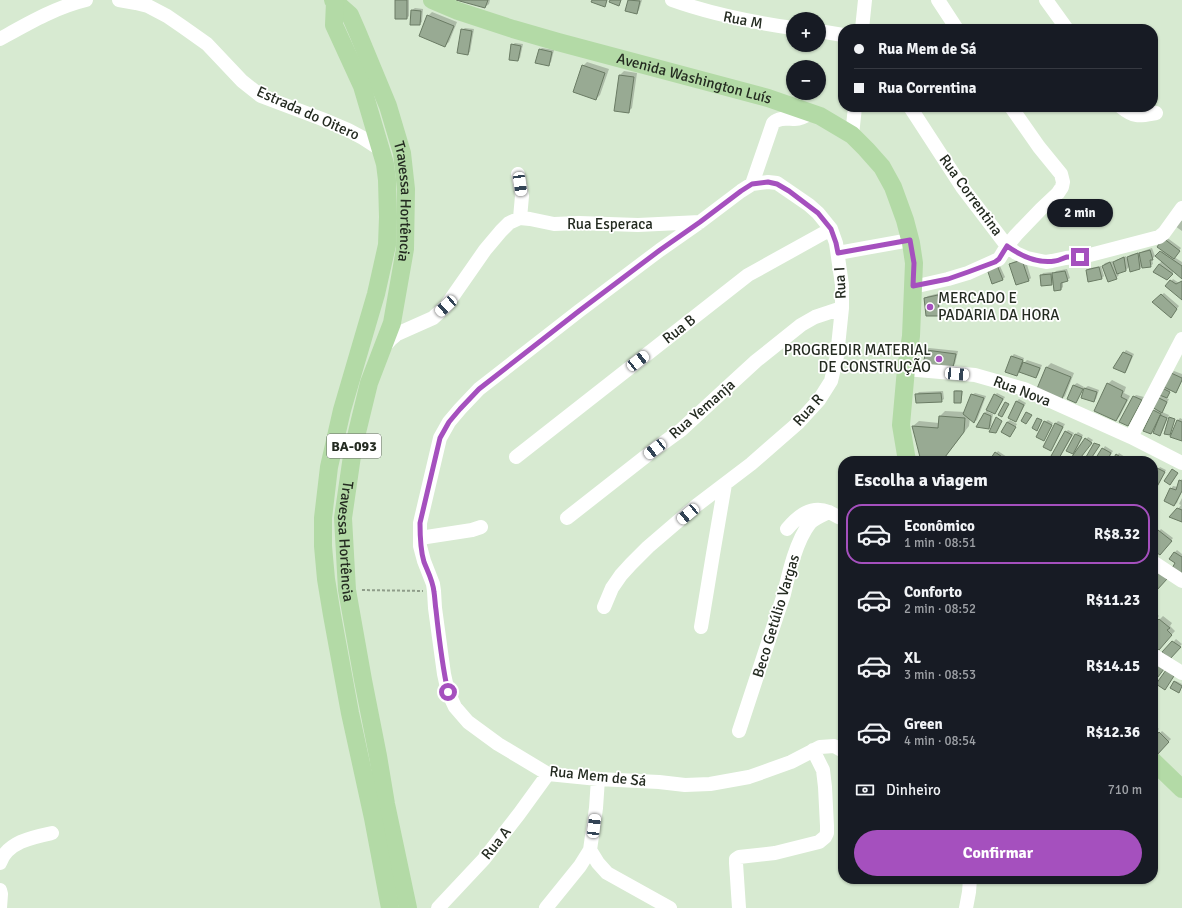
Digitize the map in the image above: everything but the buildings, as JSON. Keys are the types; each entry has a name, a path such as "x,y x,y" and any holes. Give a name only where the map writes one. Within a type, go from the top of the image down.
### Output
{"main road":[{"name":"Avenida Washington Luís","path":"432,0 458,11 513,29 768,98 820,116 852,135 882,167 893,188 905,220 914,263 911,336 901,425 906,456"},
{"name":"Travessa Hortência","path":"334,1 334,25 362,86 385,164 388,217 387,245 376,294 342,410 331,455 323,518 323,546 326,578 350,713 390,908"},
{"name":"Travessa Hortência","path":"334,1 350,16 388,106 402,154 406,189 405,250 392,323 370,383 353,449 343,518 347,590 386,804 408,908"},
{"path":"1158,766 1182,789"}],"street":[{"path":"0,39 58,5 86,0"},
{"name":"Estrada do Oitero","path":"119,0 148,6 167,16 207,44 242,81 261,96 348,130 380,148"},
{"name":"Rua M","path":"672,0 697,9 727,17 786,27"},
{"path":"863,24 865,0"},
{"path":"938,0 955,24"},
{"path":"1046,0 1064,24"},
{"path":"826,32 838,34"},
{"path":"852,135 854,112"},
{"name":"Rua Correntina","path":"913,112 962,187 1007,246 1027,258 1046,262 1086,256 1159,237 1164,233 1182,208"},
{"path":"913,286 948,279 995,262 1030,220 1058,193 1062,187 1063,182 1061,174 1039,147 1014,112"},
{"path":"1128,112 1132,115 1138,116 1156,113"},
{"path":"700,222 752,184 773,123 781,118 796,119 810,113"},
{"path":"370,383 384,348 391,339 397,334 433,318 446,306 485,250 509,223 520,218 522,196 518,174"},
{"name":"Rua I","path":"752,184 768,182 777,184 809,205 818,213 831,229 838,253 842,285 842,308"},
{"name":"Rua Esperaca","path":"520,218 554,224 579,223 638,225 700,222"},
{"name":"Rua Mem de Sá","path":"700,222 579,311 479,389 449,422 440,438 420,523 420,546 434,592 444,674 448,692 455,707 468,722 498,744 548,774 598,779 652,781 685,785 710,784 749,777 791,762 820,747 834,746 838,748"},
{"name":"Rua B","path":"516,457 748,275 831,229"},
{"path":"838,253 910,240"},
{"name":"Rua R","path":"725,484 751,464 798,423 827,389 834,373 842,308"},
{"name":"Rua Yemanja","path":"567,518 681,430 756,361 801,325 815,317 842,308"},
{"path":"1131,437 1182,338"},
{"name":"Rua Nova","path":"906,370 975,375 1024,389 1131,437 1182,463"},
{"path":"604,607 612,588 631,564 648,547 697,505 725,484"},
{"path":"701,628 725,484"},
{"path":"787,529 801,515 808,511 815,510 829,512 838,516"},
{"name":"Beco Getúlio Vargas","path":"739,731 784,594 796,551 811,523 829,512"},
{"path":"420,538 472,530 481,527"},
{"path":"1158,565 1182,582"},
{"path":"1158,658 1182,673"},
{"path":"740,908 736,859 739,857 775,852 819,842 827,833 826,787 823,770 813,750"},
{"name":"Rua A","path":"438,908 484,859 548,774"},
{"path":"546,908 580,866 590,850 596,808 598,779"},
{"path":"0,863 0,860 16,844 52,833"},
{"path":"590,850 598,863 607,873 670,908"},
{"path":"966,908 970,884"},
{"path":"0,890 0,908"}],"path":[{"path":"347,590 434,592"}],"place":[{"name":"MERCADO E PADARIA DA HORA","path":"930,307"},
{"name":"PROGREDIR MATERIAL DE CONSTRUÇÃO","path":"939,359"}],"route":[{"path":"448,692 444,674 433,584 420,546 420,523 440,438 449,422 479,389 579,311 741,191 752,184 768,182 777,184 789,191 818,213 831,229 838,253 910,240 914,263 913,286 948,279 995,262 1004,253 1007,246 1027,258 1046,262 1070,257 1080,257"}]}
